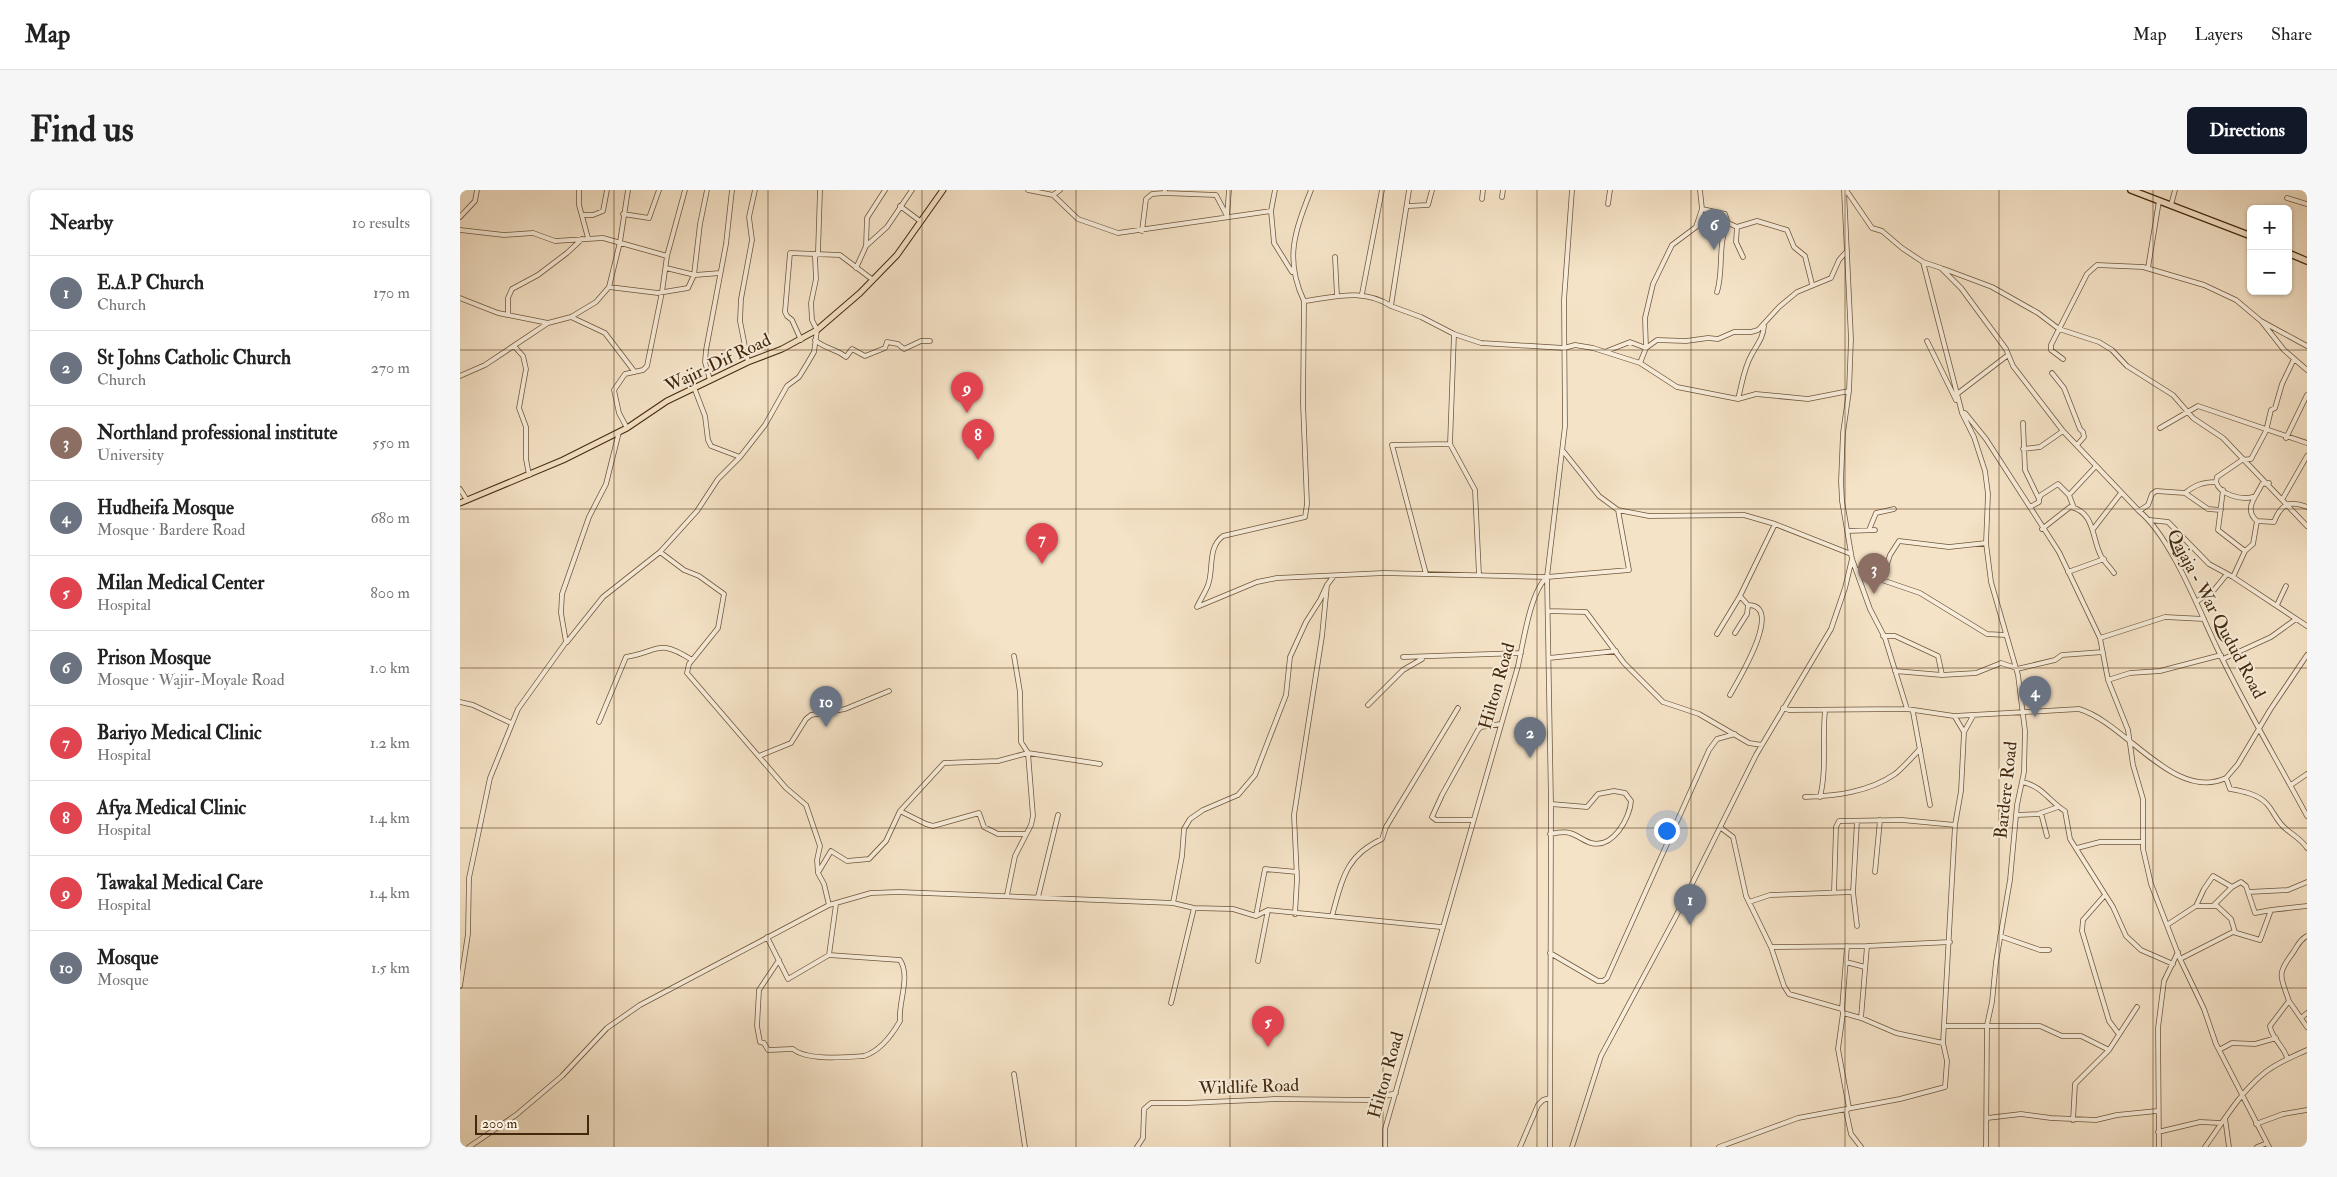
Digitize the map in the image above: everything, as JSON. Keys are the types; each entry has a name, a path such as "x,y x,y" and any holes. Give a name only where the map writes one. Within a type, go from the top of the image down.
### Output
{"highway":[{"path":"2131,190 2247,234"},
{"path":"2292,255 2307,261"}],"main road":[{"name":"Wajir-Dif Road","path":"460,503 529,475 628,428 667,401 695,390 710,380 748,362 801,340 817,330 841,311 897,255 943,190"}],"street":[{"path":"460,217 475,201 477,190"},
{"path":"579,190 582,216 588,238"},
{"path":"582,216 593,215 603,211 607,190"},
{"path":"460,376 478,369 548,323 571,316 596,302 609,288 620,242 628,190"},
{"path":"623,214 649,218 659,190"},
{"path":"628,428 619,413 614,390 625,374 643,370 647,366 662,292 666,256 685,190"},
{"path":"609,288 662,292 688,288 694,275 694,259 707,190"},
{"path":"710,380 705,362 706,350 732,190"},
{"path":"748,362 740,321 741,299 750,252 749,216 755,190"},
{"path":"460,986 468,934 469,878 490,778 512,723 533,686 603,597 660,552 697,511 718,479 740,457 765,425 787,386 799,377 814,352 817,330 812,320 811,303 816,279 815,257 818,252 820,190"},
{"path":"856,268 866,246 868,218 885,190"},
{"path":"866,246 887,227 912,190"},
{"path":"1028,190 1053,196 1074,216 1089,224 1118,233 1271,211"},
{"path":"1053,196 1060,190"},
{"path":"1227,216 1229,190"},
{"path":"1275,190 1271,211 1274,243 1293,274 1304,301 1303,403 1307,504 1305,517 1223,536 1219,539 1213,551 1209,584 1197,607 1257,582 1277,578 1333,577 1384,573 1547,577 1629,570 1618,510"},
{"path":"1293,274 1293,243 1311,190"},
{"path":"1362,294 1382,190"},
{"path":"1391,306 1409,190"},
{"path":"1408,206 1428,205 1432,190"},
{"path":"1482,199 1483,190"},
{"path":"1502,197 1503,190"},
{"path":"1550,1147 1551,804 1547,577 1563,451 1566,264 1572,190"},
{"path":"1608,204 1610,190"},
{"path":"1640,362 1646,348 1645,318 1653,284 1672,245 1696,228 1702,209 1700,190"},
{"path":"1845,190 1851,339 1849,391 1843,433 1841,481 1852,559 1870,609 1883,636 1907,709"},
{"name":"Qajaja - War Qudud Road","path":"1845,190 1872,228 1882,231 1923,262 1941,268 1977,308 2008,354 2013,366 2063,431 2139,511 2150,520 2170,550 2222,657 2307,816"},
{"path":"2171,205 2175,190"},
{"path":"1142,230 1146,199 1152,194 1164,192 1216,194 1227,216"},
{"path":"2287,198 2307,204"},
{"path":"2148,268 2159,200"},
{"path":"900,206 920,221"},
{"path":"1702,209 1725,214 1728,223 1722,241 1723,247 1719,266 1721,279 1717,292"},
{"path":"1728,223 1737,227 1757,221 1787,230 1794,247 1804,256 1812,284"},
{"path":"1737,227 1736,242 1743,257"},
{"path":"460,230 504,234 533,233 556,241 588,238 620,242 666,256"},
{"path":"508,315 508,298 512,289 545,270 582,239"},
{"path":"801,340 792,320 787,316 786,312 788,255 790,253 818,252 840,255 873,280"},
{"path":"1646,348 1657,340 1686,341 1708,338 1718,340 1734,332 1751,332 1764,323 1778,307 1797,292 1812,284 1830,278 1840,260 1848,252"},
{"path":"1335,257 1337,296"},
{"path":"1923,262 1962,413"},
{"path":"2063,359 2050,347 2087,274 2097,265 2148,268 2223,293 2236,300 2261,321 2307,346"},
{"path":"666,268 694,275 720,273"},
{"path":"1941,268 2007,294 2044,317 2059,329 2099,342 2112,350 2127,366 2173,395 2193,418 2223,438 2269,483 2307,526"},
{"path":"1304,301 1362,294 1377,297 1391,306 1421,316 1454,334 1481,343 1564,348 1575,345 1606,351 1640,362 1677,387 1738,399 1756,394 1808,399 1849,391"},
{"path":"460,298 508,315 548,323"},
{"path":"571,316 605,333 634,371"},
{"path":"2261,321 2284,350 2307,370"},
{"path":"1738,399 1750,359 1763,336 1764,323"},
{"path":"1454,334 1450,444 1474,490 1479,574"},
{"path":"815,340 823,348 839,351 846,358 852,349 865,356 884,348 887,342 898,344 904,350 921,341 930,341"},
{"path":"1927,341 1962,413 1966,413 1986,439 2042,529 2059,552 2100,638 2108,680 2119,705 2130,741 2133,765 2143,800 2142,842 2150,879 2180,959 2201,1003 2219,1050 2268,1145 2257,1147"},
{"path":"1606,351 1630,342 1646,348"},
{"path":"514,346 523,356 526,369 519,408 526,427 526,459 529,475"},
{"path":"1957,394 2008,354"},
{"path":"2216,482 2222,473 2242,460 2251,459 2266,431 2270,413 2277,404 2282,384 2294,359"},
{"path":"2052,373 2064,388 2080,429 2083,432 2084,437 2077,445"},
{"path":"695,390 705,416 708,440 711,446 740,457"},
{"path":"2286,438 2307,395"},
{"path":"2160,428 2198,406 2286,438 2307,443"},
{"name":"Bardere Road","path":"1962,413 1974,438 1987,478 1986,543 1992,588 2016,668 2024,713 2026,752 2016,815 2011,871 1987,1025 1986,1147"},
{"path":"2023,423 2025,470 2040,499"},
{"path":"2023,449 2040,447 2063,431"},
{"path":"566,642 561,613 562,594 590,517 606,484 619,432"},
{"path":"1426,574 1392,446 1450,444"},
{"path":"1563,451 1599,496 1618,510 1649,516 1744,515 1775,524 1851,554"},
{"path":"2282,498 2307,456"},
{"path":"2069,495 2096,466"},
{"path":"2185,493 2193,486 2205,482 2216,482 2223,490 2243,499 2253,497"},
{"path":"2269,483 2262,484 2253,497 2250,508 2253,518 2257,521 2274,522 2284,505 2288,503 2292,502 2307,507"},
{"path":"2030,507 2039,502 2056,484 2069,495 2074,508"},
{"path":"460,489 467,500"},
{"path":"2223,490 2218,530 2245,551"},
{"path":"2139,511 2148,505 2152,494 2156,491 2185,493 2208,510 2221,510"},
{"path":"2094,528 2121,492"},
{"path":"2042,529 2070,507 2078,509 2094,528 2099,552 2114,573"},
{"path":"1870,530 1876,512 1894,509"},
{"path":"2150,520 2168,522 2208,564 2233,577 2307,626"},
{"path":"2233,577 2245,551 2253,544 2257,521"},
{"path":"1717,634 1740,596 1775,524"},
{"path":"1847,531 1875,530"},
{"path":"1882,580 1890,555 1899,541 1949,547 1986,543"},
{"path":"660,552 684,570 699,576 724,594 718,628 687,668 692,680 723,712 786,788 806,805 820,846 817,860 818,873 824,884 829,906"},
{"path":"1572,1147 1601,1056 1676,918 1756,755 1834,623 1852,559"},
{"path":"2068,572 2104,560"},
{"path":"1857,570 1869,569 1882,580 1920,593 1987,634 2006,635"},
{"path":"2196,602 2214,590 2227,574"},
{"path":"1173,903 1182,856 1184,829 1190,819 1203,810 1238,795 1255,775 1286,695 1290,657 1306,622 1320,600 1327,584 1333,577"},
{"name":"Hilton Road","path":"1385,1147 1385,1129 1441,927 1521,654 1535,598 1547,577"},
{"path":"1295,914 1297,872 1294,815 1322,636 1327,584"},
{"path":"2277,605 2286,586"},
{"path":"1735,633 1747,614 1748,605 1740,596"},
{"path":"1730,695 1753,651 1762,622 1759,610 1754,605 1748,605"},
{"path":"1548,610 1586,612 1616,652 1663,702 1699,714 1749,743 1762,745"},
{"path":"2100,638 2165,617 2204,619"},
{"path":"2108,680 2130,673 2160,671 2222,657 2272,637 2296,619"},
{"path":"1883,636 1895,636 1938,656 1942,675"},
{"path":"599,722 626,657 663,646 670,647 692,660"},
{"path":"1549,658 1616,652"},
{"path":"1895,671 1942,675 1981,673 2001,663 2016,668 2055,660 2062,655 2102,652"},
{"path":"1403,657 1521,654"},
{"path":"1783,708 1789,710 1824,711 1907,709 1913,712 1955,716 2079,710 2096,716 2179,776 2205,784 2226,778 2238,764 2270,710 2307,655"},
{"path":"1007,895 1015,856 1033,816 1028,753 1021,742 1020,692 1014,656"},
{"path":"1368,705 1403,670 1419,660 1429,657"},
{"path":"2302,664 2307,668"},
{"path":"759,756 792,743 806,719 811,715 845,709 889,691"},
{"path":"460,702 472,705 512,723"},
{"path":"1332,916 1344,871 1369,845 1382,839 1386,827 1458,708"},
{"path":"1820,797 1825,777 1822,741 1824,711"},
{"path":"1913,712 1930,805"},
{"path":"1955,716 1964,732"},
{"path":"1719,1147 1798,1118 1942,1090 1945,1087 1947,1061 1943,1043 1955,824 1961,791 1964,732 1973,716"},
{"path":"1472,820 1436,820 1432,818 1451,777 1478,730 1501,724"},
{"path":"1550,953 1598,981 1603,982 1607,978 1709,750 1717,739 1735,734"},
{"path":"1749,743 1756,755"},
{"path":"1805,797 1845,794 1880,782 1896,773 1920,749"},
{"path":"818,873 831,852 847,861 869,859 886,842 900,811 944,764 998,761 1028,753 1100,764"},
{"path":"2291,784 2307,774"},
{"path":"2226,778 2230,789 2254,796 2267,804 2276,819 2288,831 2298,837 2307,848"},
{"path":"2022,782 2046,794 2066,814 2068,836 2077,848 2131,942 2141,950 2173,964"},
{"path":"1550,834 1572,833 1590,843 1602,843 1622,826 1628,817 1631,801 1625,793 1614,791 1598,794 1587,807 1551,804"},
{"path":"2016,815 2041,813 2058,807"},
{"path":"900,811 933,826 979,813 984,827 998,834 1026,834"},
{"path":"2041,813 2047,836"},
{"path":"1038,897 1058,815"},
{"path":"1834,892 1837,823 1842,820 1955,824"},
{"path":"1875,872 1880,820"},
{"path":"1856,926 1853,892 1857,821"},
{"path":"1721,828 1733,837 1749,902 1771,947 1784,986 1789,994 1862,1018 1896,1034 1943,1043"},
{"path":"2077,848 2100,842 2142,842"},
{"path":"1256,916 1265,869 1297,872"},
{"path":"2196,906 2204,889 2214,876 2232,887"},
{"path":"2248,892 2288,890 2307,882"},
{"path":"2167,925 2196,906 2214,905 2238,883 2244,883 2255,913 2307,906"},
{"path":"1749,902 1770,895 1853,892"},
{"path":"469,1147 536,1099 562,1076 607,1028 640,1005 704,974 767,938 829,906 871,893 1007,895 1173,903 1194,908 1233,909 1256,916 1268,910 1441,927"},
{"path":"2104,896 2083,920 2082,930 2109,1021 2118,1033"},
{"path":"829,955 836,904"},
{"path":"2214,905 2230,919 2235,932"},
{"path":"1171,1003 1194,908"},
{"path":"1258,961 1268,910"},
{"path":"2180,959 2235,932 2260,940 2271,910"},
{"path":"2000,936 2040,950 2049,950"},
{"path":"2307,936 2299,941 2281,968 2282,981 2289,1001 2307,1027"},
{"path":"767,938 779,960 788,978 829,955 900,960 904,979 899,1008 900,1021 888,1038 870,1054 808,1056 798,1054 793,1049 768,1050 764,1043 760,1042 757,1026 759,990 779,960"},
{"path":"1771,947 1866,946 1950,942"},
{"path":"1847,946 1838,1049 1849,1108 1846,1112 1852,1134 1861,1147"},
{"path":"1862,1018 1866,946"},
{"path":"2159,1147 2157,1111 2158,1020 2164,981 2178,952"},
{"path":"1846,962 1865,967"},
{"path":"2287,1058 2285,1050 2271,1034 2271,1023 2289,1001"},
{"path":"2074,1120 2075,1084 2109,1050 2118,1033 2137,1007"},
{"path":"2301,1018 2307,1012"},
{"path":"1945,1026 2045,1027 2062,1036 2086,1038 2109,1050"},
{"path":"2219,1050 2232,1043 2255,1044 2276,1038"},
{"path":"2205,1147 2242,1095 2262,1074 2287,1058 2307,1050"},
{"path":"1014,1074 1025,1147"},
{"name":"Wildlife Road","path":"1137,1147 1143,1138 1144,1109 1151,1103 1187,1104 1274,1099 1370,1100 1396,1093"},
{"path":"1520,1147 1538,1105 1543,1100 1550,1098"},
{"path":"2256,1124 2283,1114 2307,1110"},
{"path":"1987,1118 2021,1114 2074,1120 2103,1119 2117,1115 2157,1111"},
{"path":"2226,1118 2229,1147"},
{"path":"2158,1132 2200,1122 2221,1123"}],"place":[{"name":"Prison Mosque","path":"1714,250"},
{"name":"Tawakal Medical Care","path":"967,413"},
{"name":"Afya Medical Clinic","path":"978,460"},
{"name":"Bariyo Medical Clinic","path":"1042,564"},
{"name":"Northland professional institute","path":"1874,594"},
{"name":"Hudheifa Mosque","path":"2035,717"},
{"name":"Mosque","path":"826,727"},
{"name":"St Johns Catholic Church","path":"1530,758"},
{"name":"E.A.P Church","path":"1690,925"},
{"name":"Milan Medical Center","path":"1268,1047"}]}
